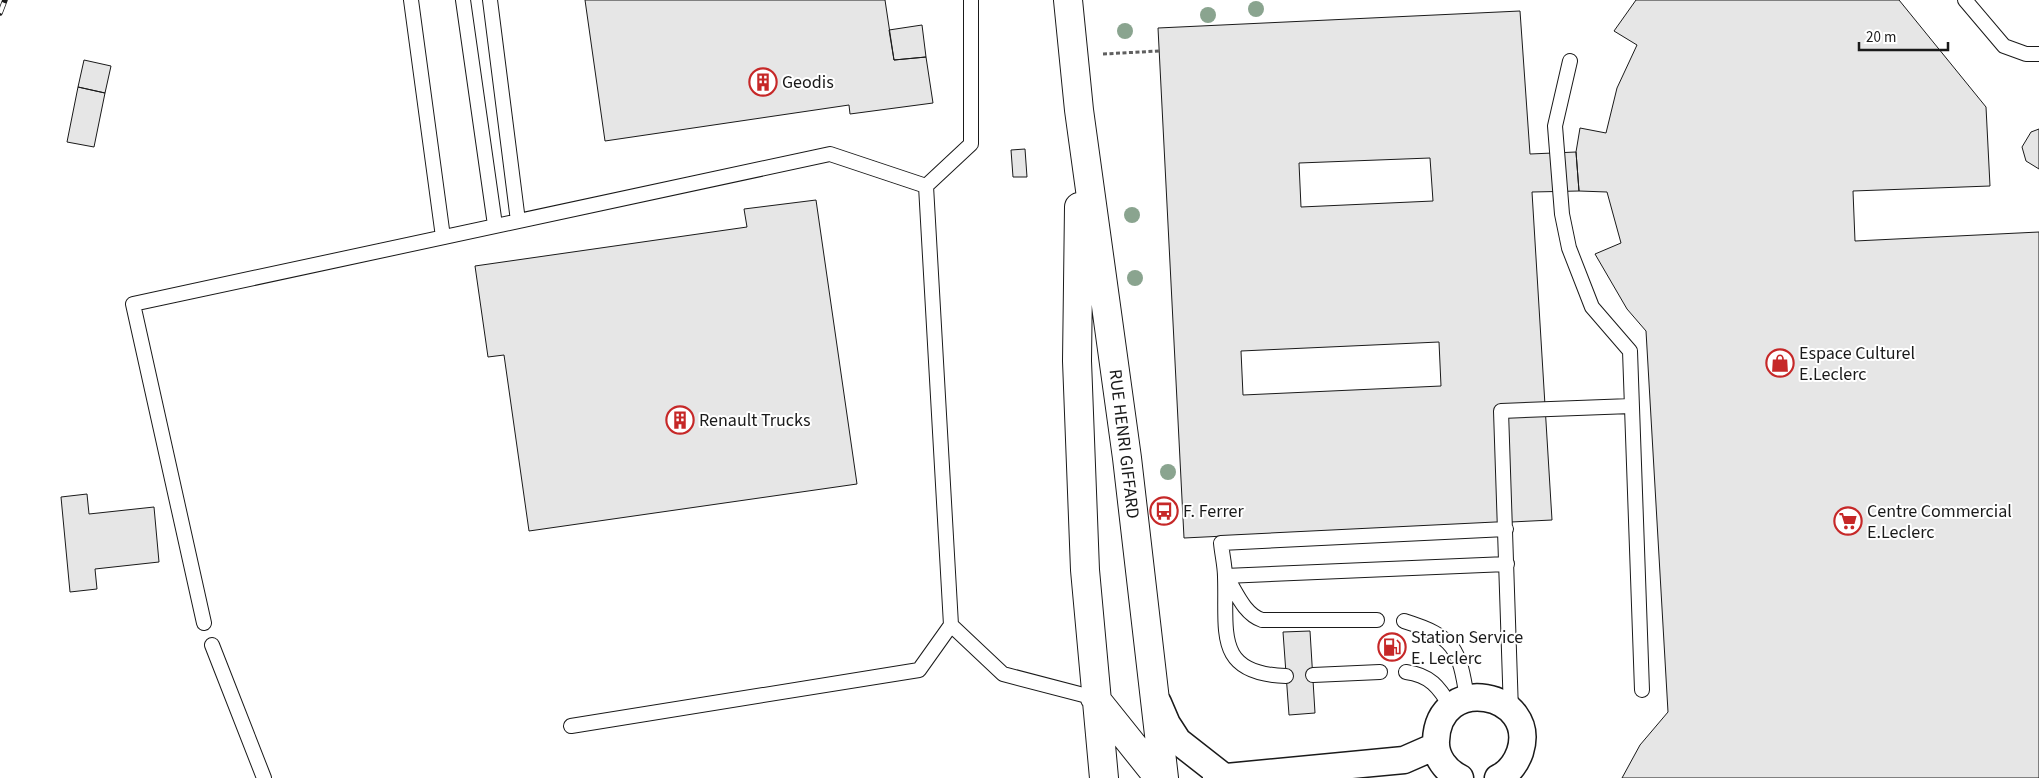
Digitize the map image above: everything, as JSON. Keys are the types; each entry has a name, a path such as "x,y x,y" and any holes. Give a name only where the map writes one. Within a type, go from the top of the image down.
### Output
{"street":[{"name":"RUE HENRI GIFFARD","path":"1068,0 1079,110 1127,458 1152,688 1164,778"},
{"name":"RUE HENRI GIFFARD","path":"1079,110 1078,362 1086,570 1104,778"},
{"path":"1152,688 1167,724 1178,741 1220,778 1404,760 1436,746"},
{"path":"1460,778 1446,769 1440,758 1436,746 1436,731 1441,718 1459,702 1479,696 1491,698 1502,703 1512,711 1522,733 1522,747 1517,760 1501,777"},
{"path":"1096,698 1159,778"},
{"path":"1094,778 1101,745"}],"lane":[{"path":"411,0 443,237"},
{"path":"463,0 496,225"},
{"path":"490,0 518,221"},
{"path":"926,186 971,144 971,0"},
{"path":"1965,0 2004,46 2026,54 2039,54"},
{"path":"1570,62 1555,126 1562,214 1568,248 1592,307 1630,351 1642,690"},
{"path":"204,623 133,304 830,154 926,186"},
{"path":"571,726 919,670 951,625 926,186"},
{"path":"1512,711 1501,411 1631,406"},
{"path":"1286,676 1268,676 1249,670 1234,660 1228,643 1225,619 1226,576 1221,543 1506,529"},
{"path":"1226,576 1507,564"},
{"path":"1226,576 1246,609 1253,617 1262,620 1377,620"},
{"path":"1404,621 1428,629 1455,650 1461,660 1459,702"},
{"path":"951,625 1003,674 1096,698"},
{"path":"212,645 264,778"},
{"path":"1313,675 1380,672"},
{"path":"1406,672 1429,678 1459,702"}],"path":[{"path":"1075,56 1159,51"}],"building":[{"name":"Geodis","path":"585,0 885,0 894,60 926,57 933,103 850,114 849,105 605,141"},
{"name":"Centre Commercial E.Leclerc","path":"1636,0 1899,0 1986,107 1990,186 1853,191 1855,241 2039,232 2039,778 1622,778 1640,745 1668,712 1646,331 1627,309 1595,254 1621,243 1607,192 1579,191 1576,152 1580,128 1606,133 1617,88 1637,45 1614,31"},
{"path":"1520,11 1530,154 1576,152 1579,191 1532,192 1552,520 1184,538 1158,28","holes":["1430,158 1433,201 1301,207 1299,163","1439,342 1441,386 1243,395 1241,351"]},
{"path":"922,25 926,57 894,60 889,30"},
{"path":"84,60 111,66 105,93 78,87"},
{"path":"78,87 105,93 94,147 67,142"},
{"path":"2039,129 2039,169 2026,161 2022,147 2031,132"},
{"path":"1025,149 1027,177 1013,177 1011,150"},
{"name":"Renault Trucks","path":"816,200 857,484 529,531 504,355 488,357 475,266 747,227 744,209"},
{"path":"87,494 89,514 154,507 159,562 95,569 97,589 70,592 61,497"},
{"path":"1310,631 1315,713 1289,715 1283,632"}],"railway":[{"path":"0,13 5,0"}],"place":[{"name":"Geodis","path":"763,82"},
{"name":"Espace Culturel E.Leclerc","path":"1780,363"},
{"name":"Renault Trucks","path":"680,420"},
{"name":"F. Ferrer","path":"1164,511"},
{"name":"Centre Commercial E.Leclerc","path":"1848,521"},
{"name":"Station Service E. Leclerc","path":"1392,647"}]}
